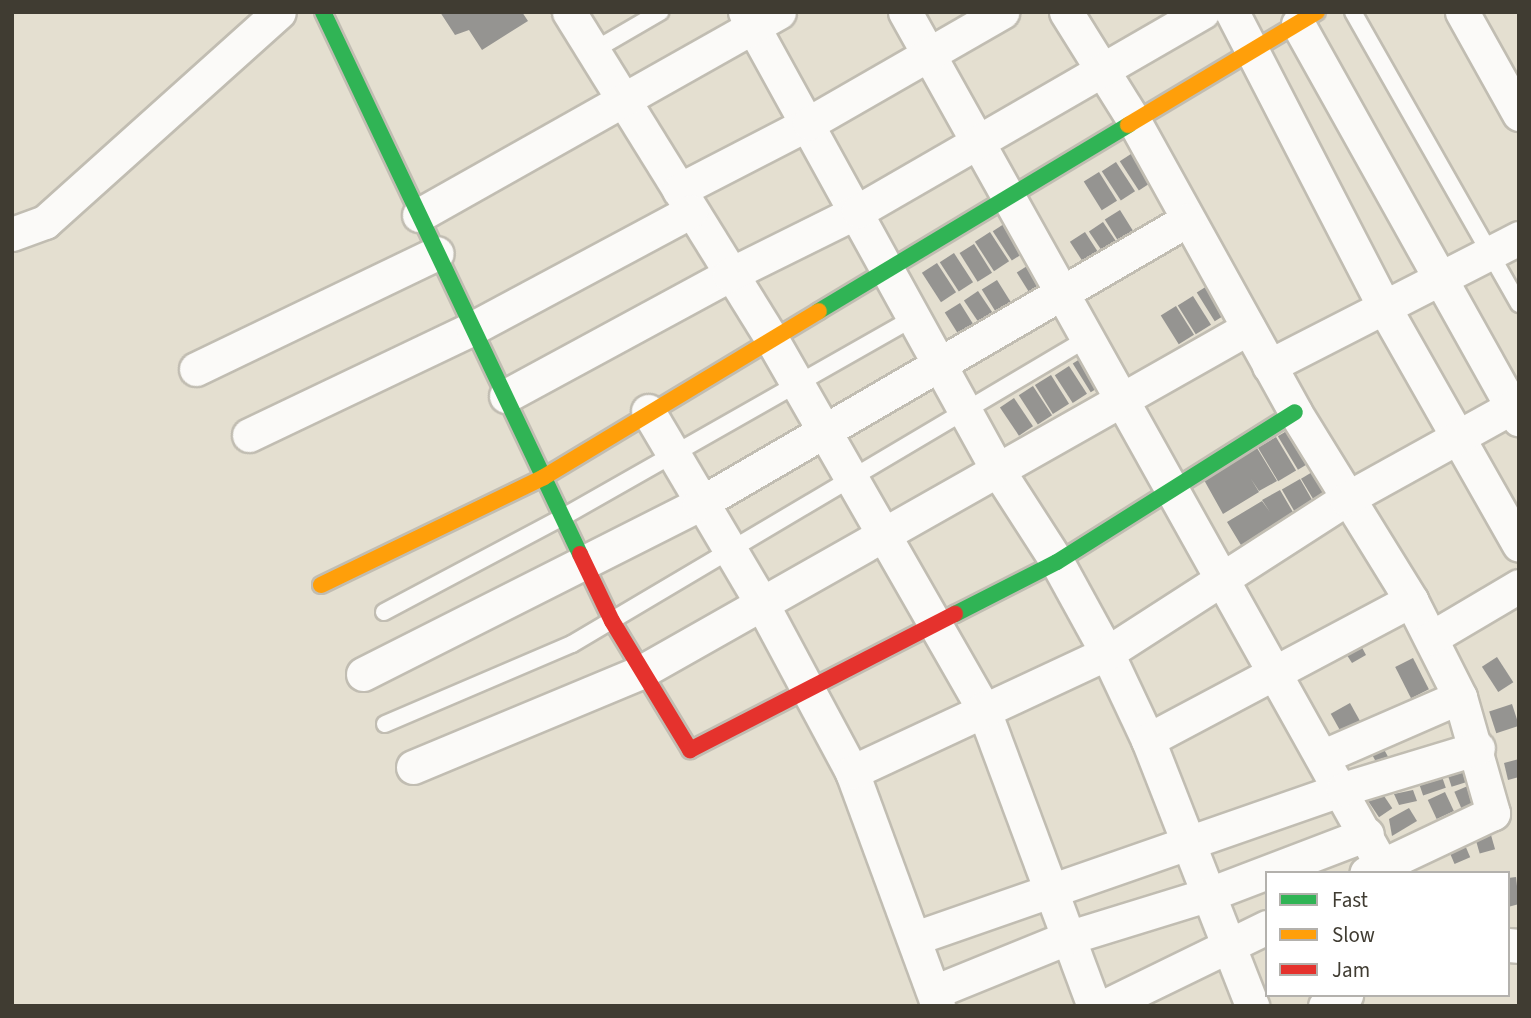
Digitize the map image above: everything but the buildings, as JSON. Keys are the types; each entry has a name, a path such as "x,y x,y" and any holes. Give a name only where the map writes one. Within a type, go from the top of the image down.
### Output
{"street":[{"path":"12,234 45,222 279,12"},
{"path":"323,12 612,621 690,750 934,628 1057,562 1295,412"},
{"path":"569,12 729,275 771,338 881,536 983,708 1048,890 1094,1006"},
{"path":"905,12 1343,789 1367,834 1378,870 1490,817 1492,803 1478,748 1460,697 1411,600 1346,499 1187,220 1134,121 1066,12"},
{"path":"249,435 473,328 809,122 1002,12"},
{"path":"506,396 729,275 858,211 1103,73 1203,12"},
{"path":"1232,12 1250,52 1385,309 1519,545"},
{"path":"1462,12 1519,114"},
{"path":"419,215 625,102 760,17 809,122 887,269 943,365 997,468 1057,562 1107,653 1148,740 1252,1006"},
{"path":"321,585 544,477 648,411 1307,18 1441,281 1516,409 1456,438 1346,499 1225,581 1107,653 983,708 852,772"},
{"path":"363,674 699,504 826,434 1187,220"},
{"path":"1269,366 1441,281 1519,237"},
{"path":"196,369 437,253"},
{"path":"413,767 641,671 881,536 1121,396 1248,328"},
{"path":"648,411 699,504 762,604 852,772 936,999 1067,939 1207,895 1265,873"},
{"path":"1431,638 1519,586"},
{"path":"1148,740 1411,600"},
{"path":"1324,756 1460,697"},
{"path":"915,938 1343,789 1478,748"},
{"path":"1270,871 1367,834"},
{"path":"1105,1006 1265,928"},
{"path":"1325,1006 1342,997"}],"lane":[{"path":"593,51 660,12"},
{"path":"1353,12 1519,304"},
{"path":"384,612 563,517 796,382 915,317"},
{"path":"385,724 572,644 1088,338"}],"traffic: fast":[{"path":"323,12 580,554"},
{"path":"819,311 1128,125"},
{"path":"955,614 1057,562 1295,412"}],"traffic: slow":[{"path":"1128,125 1317,12"},
{"path":"321,585 544,477 819,311"}],"traffic: jam":[{"path":"580,554 612,621 690,750 955,614"}]}
